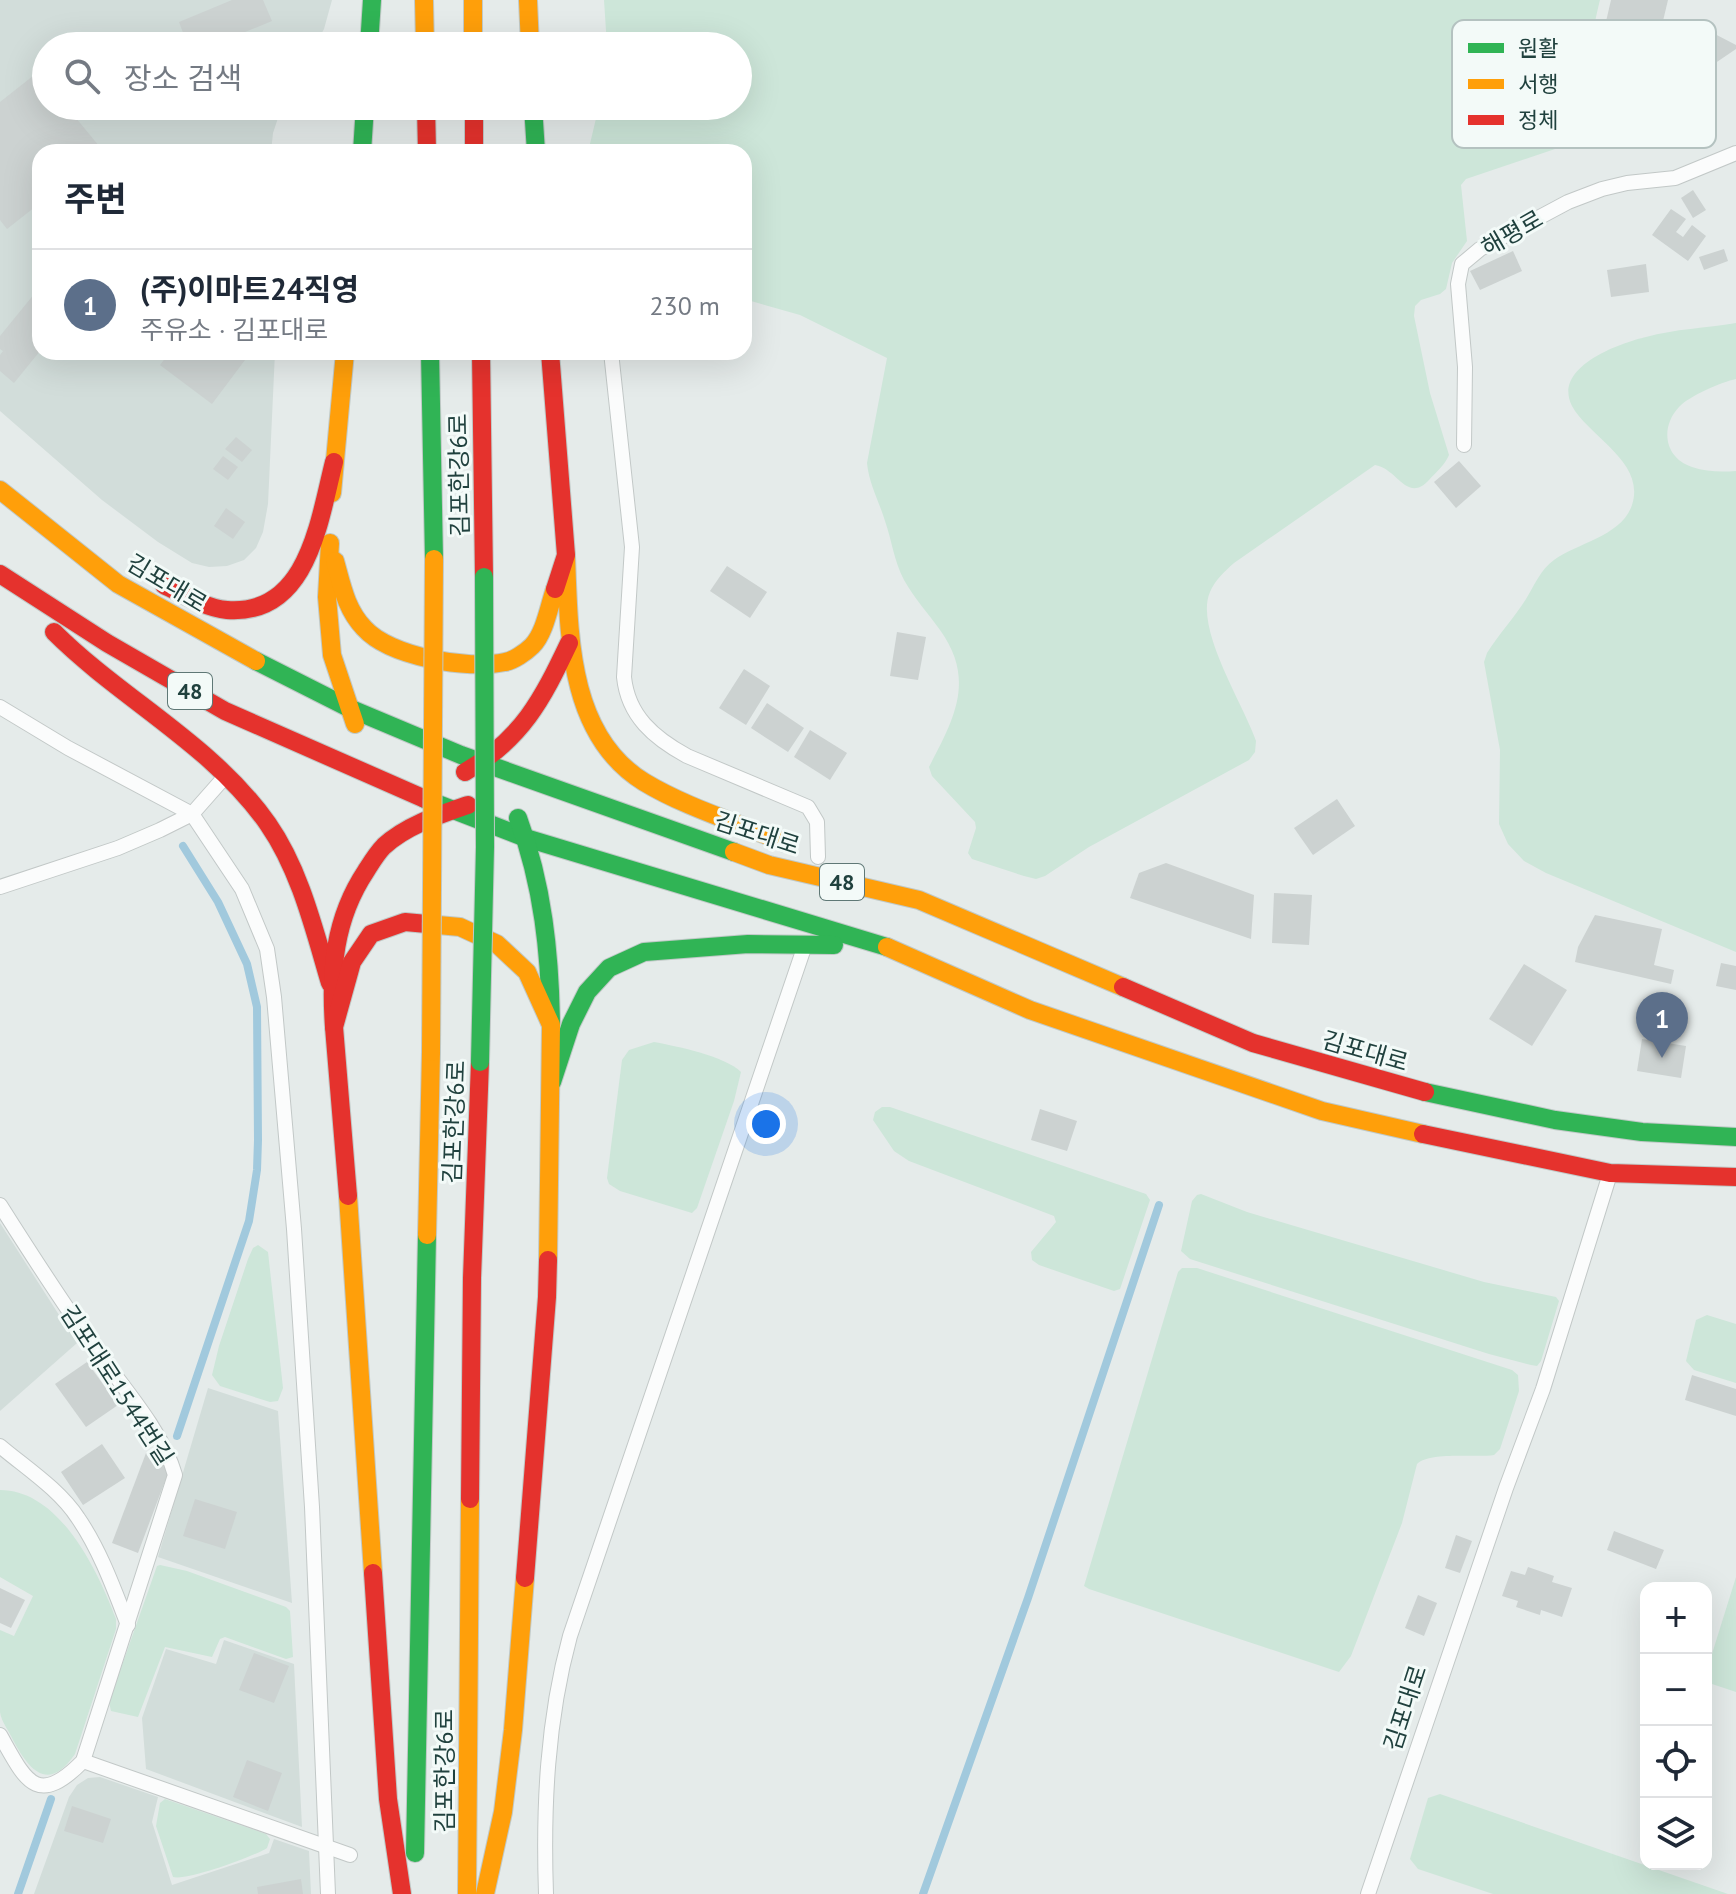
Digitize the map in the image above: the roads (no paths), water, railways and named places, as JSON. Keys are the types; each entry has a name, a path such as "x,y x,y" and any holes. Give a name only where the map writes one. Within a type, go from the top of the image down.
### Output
{"main road":[{"path":"370,32 372,0"},
{"path":"424,0 425,32"},
{"path":"473,0 473,32"},
{"path":"528,0 529,32"},
{"path":"363,144 364,120"},
{"path":"426,120 427,144"},
{"path":"474,120 474,144"},
{"path":"534,120 535,144"},
{"path":"344,360 334,462 327,597 332,655 364,743 392,786 457,776 504,748 534,714 569,643"},
{"name":"김포한강6로","path":"414,1894 431,1052 434,559 430,360"},
{"name":"김포한강6로","path":"467,1894 472,1278 485,832 481,360"},
{"path":"551,360 566,555 569,643 596,734 618,763 644,782 919,900"},
{"path":"53,532 142,576 226,610 244,609 264,604 285,593 298,579 308,559 334,462"},
{"name":"김포대로","path":"0,490 118,584 210,637 349,708 483,763 769,865 919,900 1253,1043 1399,1087 1555,1120 1642,1132 1736,1137"},
{"path":"330,543 348,608 366,631 390,646 432,659 469,664 508,662 533,645 566,555"},
{"path":"1,574 61,639 226,777 266,822 287,856 301,890 330,983"},
{"name":"48","path":"1,574 107,643 225,711 392,786 526,838 889,948 1030,1010 1322,1111 1610,1173 1736,1177"},
{"path":"483,763 500,786"},
{"path":"524,794 555,788"},
{"path":"402,1894 388,1799 330,983 333,951 346,908 360,879 383,847 423,820 509,797 526,838 544,915 551,972 552,1082 547,1297 514,1714 503,1812 485,1894"},
{"path":"334,1027 352,962 371,934 405,922 460,927 497,944 527,972 551,1025"},
{"path":"552,1082 571,1024 587,992 609,968 644,952 711,946 806,944 889,948"}],"lane":[{"name":"해평로","path":"1464,445 1465,367 1458,284 1462,264 1480,249 1568,202 1627,183 1675,178 1736,153"},
{"path":"612,360 632,547 624,677 627,698 642,723 669,746 808,807 817,822 818,857"},
{"path":"0,707 68,748 192,814 242,889 267,949 274,997 295,1244 312,1507 328,1894"},
{"path":"0,887 118,848 192,814 226,777"},
{"path":"546,1894 546,1814 552,1728 555,1698 570,1636 806,944"},
{"name":"김포대로","path":"1368,1894 1506,1488 1543,1389 1610,1173"},
{"name":"김포대로1544번길","path":"0,1205 33,1258 137,1406 170,1459 175,1475 83,1761"},
{"path":"0,1446 42,1480 77,1516 108,1575 128,1625"},
{"path":"0,1735 22,1774 45,1786 57,1784 83,1761 350,1855"}],"waterway":[{"path":"177,1436 249,1221 258,1140 257,1007 247,964 218,902 183,846"},
{"path":"923,1894 1028,1598 1159,1205"},
{"path":"18,1894 51,1799"}],"place":[{"name":"(주)이마트24직영","path":"1662,1058"}]}
